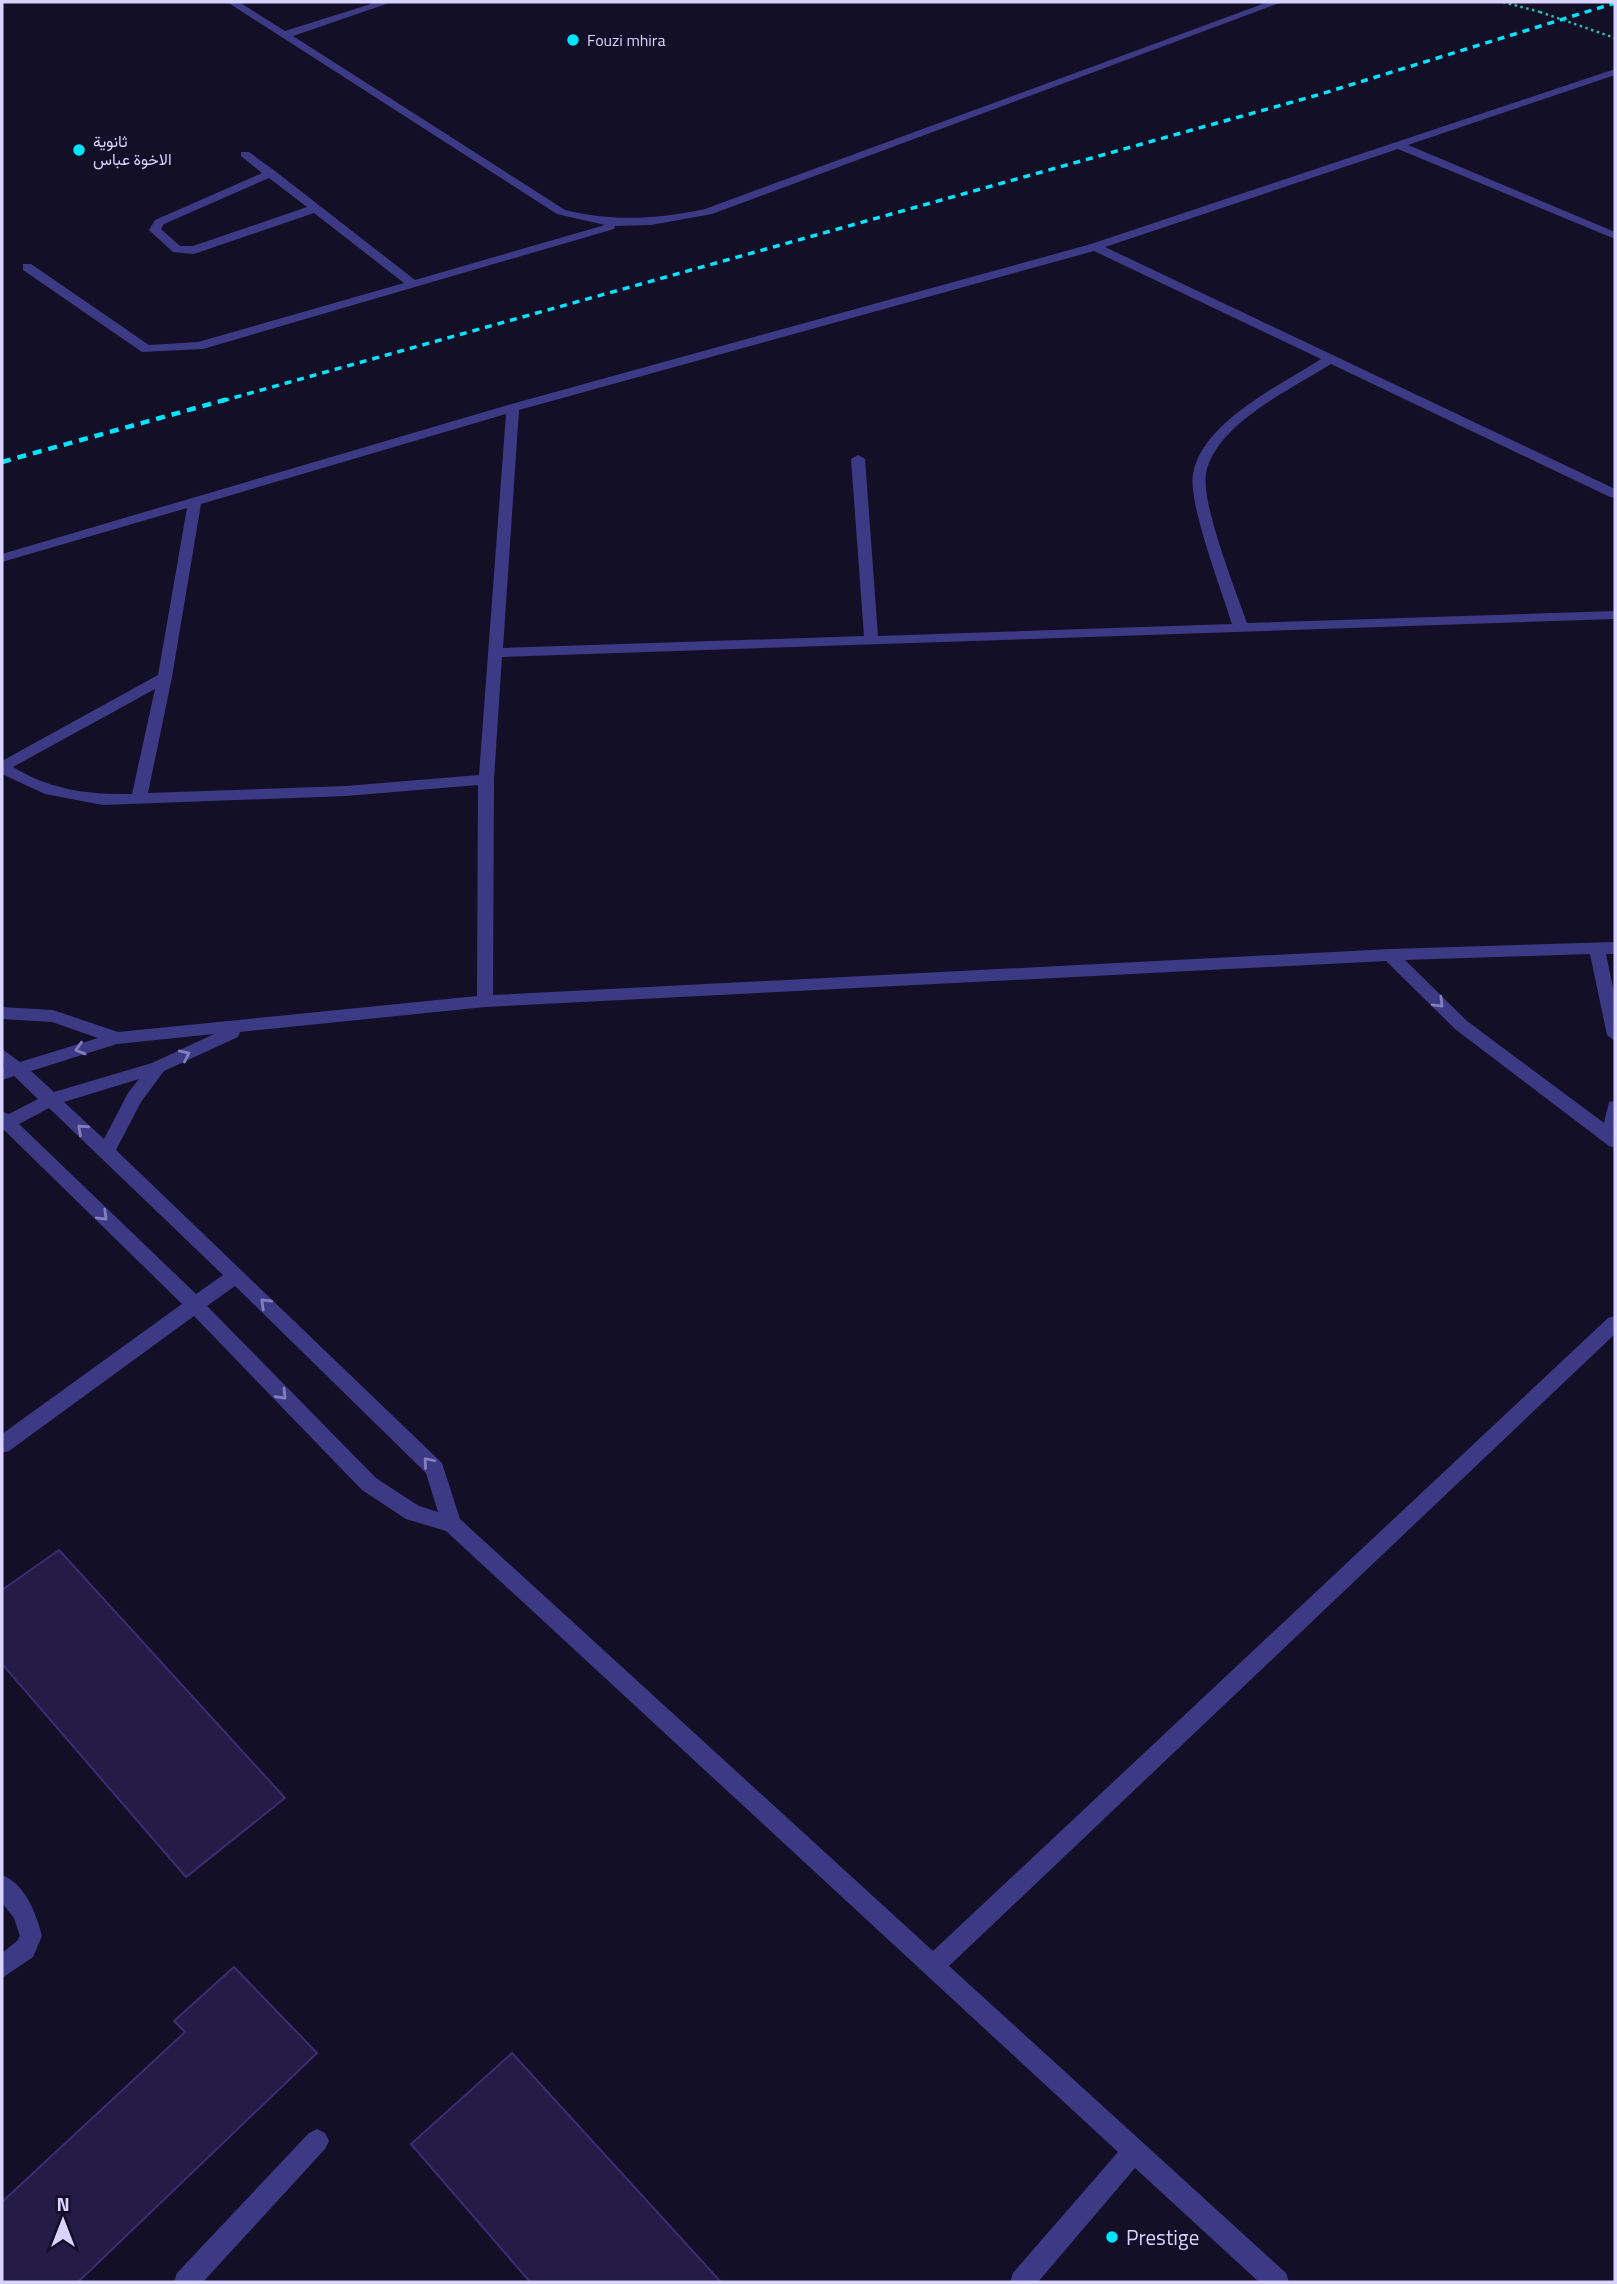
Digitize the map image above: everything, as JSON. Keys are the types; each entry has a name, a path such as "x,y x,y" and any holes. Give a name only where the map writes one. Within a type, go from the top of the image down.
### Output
{"street":[{"path":"232,2 561,212 598,223 621,224 657,223 708,212 1278,2"},
{"path":"285,35 387,2"},
{"path":"2,558 513,408 1095,247 1615,72"},
{"path":"1398,145 1615,236"},
{"path":"246,154 413,284"},
{"path":"271,173 159,222 155,230 177,249 194,250 316,208"},
{"path":"27,267 146,349 199,346 621,224"},
{"path":"1095,247 1615,494"},
{"path":"1240,625 1201,498 1199,475 1209,449 1228,426 1329,360"},
{"path":"485,1001 486,779 513,408"},
{"path":"858,459 871,640"},
{"path":"139,798 166,677 195,502"},
{"path":"497,653 1240,625 1615,615"},
{"path":"2,767 166,677"},
{"path":"2,767 35,787 64,796 103,800 346,791 486,779"},
{"path":"6,1066 117,1038 485,1001 1390,955 1615,948"},
{"path":"1597,949 1615,1035"},
{"path":"1390,955 1461,1025 1613,1139"},
{"path":"2,1013 53,1016 117,1038"},
{"path":"244,1027 158,1068 50,1100 4,1120 195,1305 369,1484 413,1513 452,1524 1277,2282"},
{"path":"6,1066 50,1100 106,1151 435,1469 452,1524"},
{"path":"106,1151 128,1108 158,1068"},
{"path":"1613,1139 1615,1107"},
{"path":"2,1445 236,1275"},
{"path":"934,1965 1615,1323"},
{"path":"2,1886 24,1912 31,1936 25,1949 2,1967"},
{"path":"186,2282 317,2141"},
{"path":"1022,2282 1133,2152"}],"path":[{"path":"1503,2 1615,38"}],"building":[{"path":"59,1550 285,1798 186,1877 2,1664 2,1590"},
{"path":"234,1967 317,2053 78,2282 2,2282 2,2202 185,2032 174,2021"},
{"path":"512,2053 721,2282 530,2282 411,2144"}],"railway":[{"path":"222,401 1321,94 1615,3"},
{"path":"2,462 228,399"}],"place":[{"name":"Fouzi mhira","path":"573,40"},
{"name":"ثانوية الاخوة عباس","path":"79,150"},
{"name":"Prestige","path":"1112,2237"}]}
